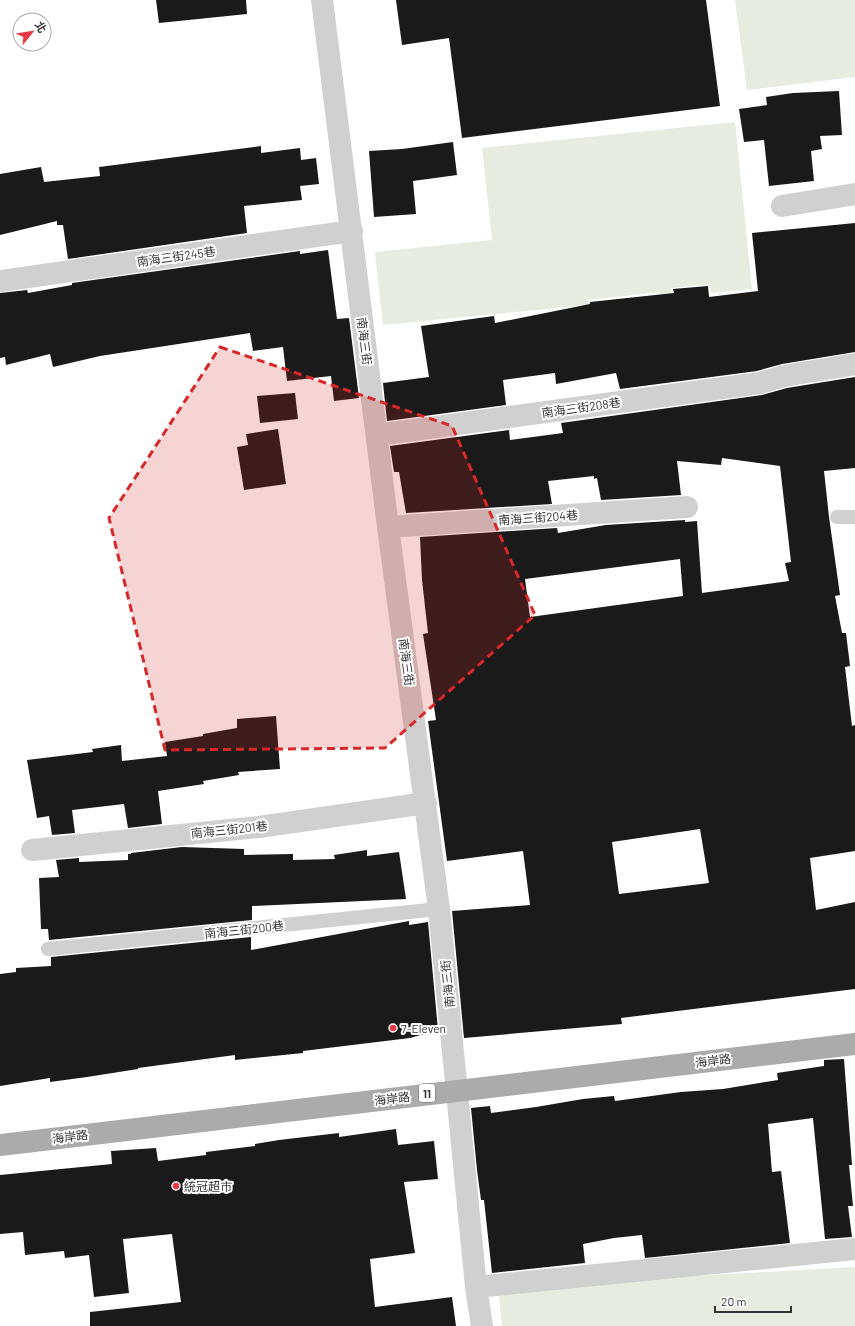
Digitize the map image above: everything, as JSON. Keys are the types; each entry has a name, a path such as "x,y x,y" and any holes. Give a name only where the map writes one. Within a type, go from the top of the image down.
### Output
{"main road":[{"name":"海岸路","path":"0,1145 855,1044"}],"street":[{"name":"南海三街","path":"322,0 388,527 439,909 458,1090 476,1287 482,1326"},
{"path":"782,206 855,194"},
{"name":"南海三街245巷","path":"0,280 352,231"},
{"name":"南海三街208巷","path":"377,435 760,383 784,376 855,364"},
{"name":"南海三街204巷","path":"388,527 687,507"},
{"name":"南海三街201巷","path":"32,850 259,827 426,803"},
{"path":"476,1287 855,1249"}],"lane":[{"path":"837,517 855,517"},
{"name":"南海三街200巷","path":"48,949 439,909"}],"highlighted area":[{"path":"220,347 452,426 535,615 385,748 165,750 109,518"}],"shaded area":[{"path":"735,0 855,0 855,77 747,90"},
{"path":"735,122 752,289 711,293 709,284 671,288 672,298 661,299 660,292 588,300 588,305 383,325 375,252 492,240 482,148"},
{"path":"855,1267 855,1326 502,1326 498,1287"}],"building":[{"path":"156,0 246,0 247,14 159,23"},
{"path":"396,0 706,0 720,106 462,138 449,38 402,45"},
{"path":"839,91 842,135 820,136 822,149 811,151 814,181 769,186 764,140 744,142 739,109 767,105 766,97 793,93"},
{"path":"453,142 457,175 413,181 416,214 374,217 369,151 402,149"},
{"path":"261,146 261,153 300,148 301,160 316,158 319,184 300,186 302,200 244,206 247,233 68,259 63,225 57,225 57,221 0,235 0,174 41,167 44,182 100,176 99,167"},
{"path":"855,223 855,352 782,364 757,371 620,389 616,373 556,384 555,373 503,380 506,405 387,421 383,383 429,377 421,326 494,316 495,323 590,304 590,302 674,293 673,289 708,286 709,297 758,291 752,233"},
{"path":"328,250 337,319 349,318 359,398 334,401 331,376 287,381 283,347 253,351 250,333 100,356 53,367 50,354 6,365 5,357 0,358 0,293 27,290 28,293 72,285 72,283 300,251 300,254"},
{"path":"855,377 855,468 824,471 840,595 835,596 842,633 846,633 850,666 845,667 852,726 855,725 855,851 810,858 816,910 855,902 855,989 621,1018 622,1024 464,1038 452,911 530,905 523,851 447,861 428,721 436,720 423,634 428,633 422,580 420,537 557,528 558,533 606,525 685,520 685,522 697,521 702,593 789,581 785,563 791,562 780,466 722,458 721,465 677,461 681,495 601,500 597,478 594,479 594,476 548,481 552,504 406,513 399,472 394,472 390,446 509,430 510,440 563,433 561,423 762,395 787,388","holes":["680,559 683,596 530,617 525,579","700,829 709,883 619,894 612,842"]},
{"path":"295,393 298,419 260,423 257,396"},
{"path":"278,429 286,484 244,490 237,447 248,445 246,434"},
{"path":"276,716 280,769 238,772 239,775 203,781 204,784 158,791 162,824 128,828 124,804 72,810 75,833 52,835 49,816 37,818 27,760 93,752 92,749 121,745 122,761 167,756 165,742 203,736 203,734 237,728 237,719"},
{"path":"182,847 244,849 244,855 293,854 293,860 335,859 334,855 367,850 367,856 399,852 406,899 252,906 252,920 49,940 48,929 41,929 39,878 59,877 56,860 79,858 79,862 128,860 128,854 131,853"},
{"path":"409,921 409,925 428,922 438,1030 410,1038 303,1051 303,1053 235,1060 235,1055 50,1082 50,1078 0,1086 0,974 16,972 16,968 51,966 51,957 251,937 251,950"},
{"path":"844,1059 852,1165 849,1165 853,1206 848,1206 852,1237 825,1239 813,1118 768,1124 772,1172 781,1171 790,1243 645,1258 642,1235 614,1238 583,1244 585,1263 492,1273 484,1200 481,1200 477,1170 471,1108 490,1106 491,1113 583,1099 614,1096 615,1101 681,1092 723,1089 778,1080 777,1073 824,1066 824,1060"},
{"path":"396,1129 398,1145 434,1141 438,1179 404,1182 415,1253 370,1259 375,1307 452,1297 456,1326 90,1326 90,1312 181,1302 172,1234 123,1239 129,1293 94,1297 89,1255 65,1258 64,1251 25,1255 23,1232 0,1234 0,1175 112,1164 111,1151 156,1148 158,1161 206,1155 206,1152 255,1146 255,1144 279,1140 339,1133 339,1137"}],"place":[{"name":"7-Eleven","path":"393,1028"},
{"name":"統冠超市","path":"176,1186"}]}
